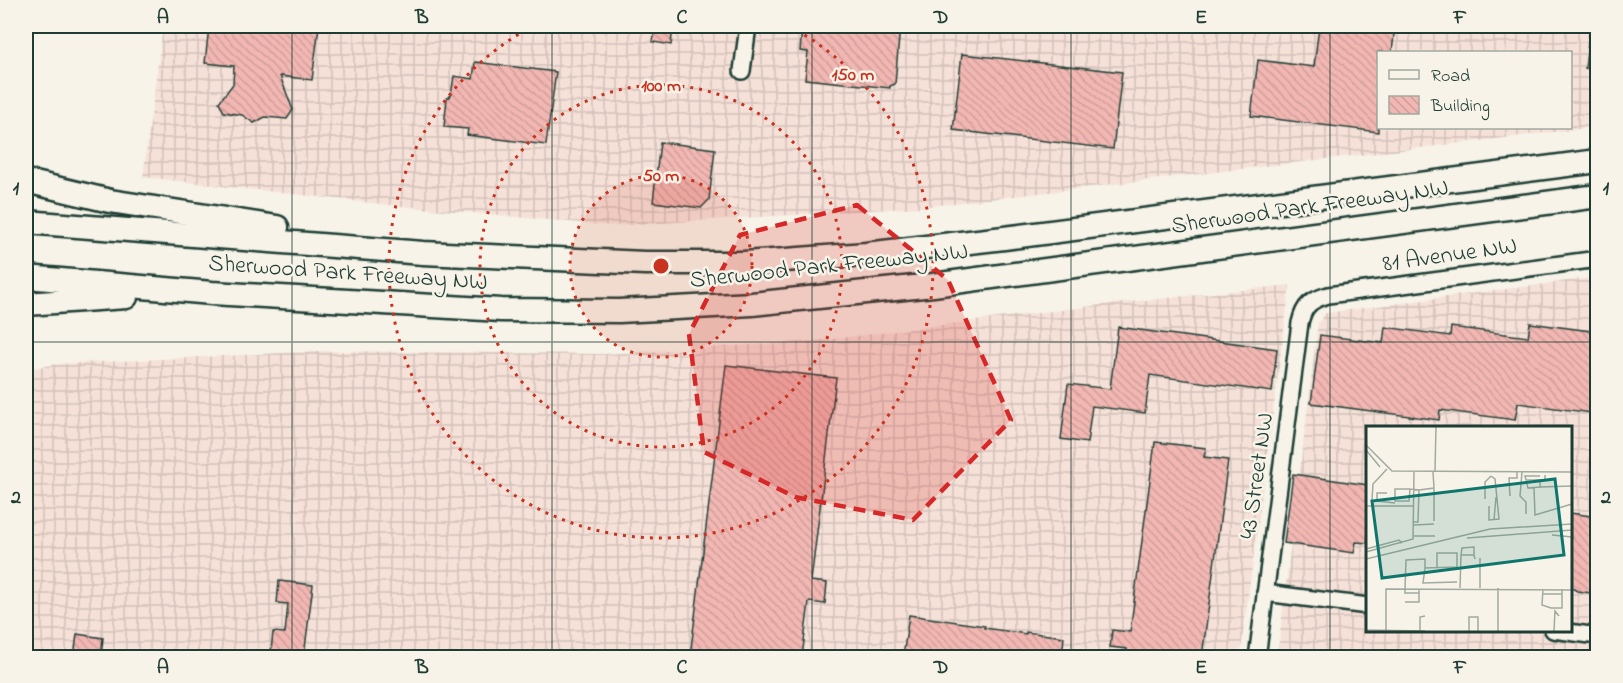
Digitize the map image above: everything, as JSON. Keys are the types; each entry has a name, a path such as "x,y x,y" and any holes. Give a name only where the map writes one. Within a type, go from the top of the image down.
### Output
{"highway":[{"name":"Sherwood Park Freeway NW","path":"26,222 423,253 645,263 744,263 807,260 1004,238 1598,161"},
{"path":"26,181 110,201 333,236 423,253"},
{"name":"Sherwood Park Freeway NW","path":"26,277 212,293 501,310 619,311 752,304 944,284 1598,196"},
{"path":"26,304 212,293"}],"street":[{"path":"742,71 748,26"},
{"name":"81 Avenue NW","path":"1310,302 1328,295 1598,259"},
{"name":"43 Street NW","path":"1257,657 1300,323 1302,313 1310,302"},
{"path":"1265,592 1366,606"},
{"path":"1568,632 1598,636"}],"highlighted area":[{"path":"857,205 948,280 1011,420 913,520 795,497 704,452 689,334 740,235"}],"shaded area":[{"path":"163,26 1596,26 1587,128 922,207 611,226 389,205 143,177"},
{"path":"1596,26 1597,126 1587,128"},
{"path":"1597,277 1597,657 1277,658 1318,323 1326,313"},
{"path":"1290,285 1240,657 26,658 26,369 58,364 323,351 605,354 816,341 1101,305"}],"building":[{"path":"209,26 319,26 312,80 280,76 293,110 287,119 265,117 254,123 242,115 224,112 219,102 233,84 234,66 205,63"},
{"path":"655,26 673,26 671,45 653,42"},
{"path":"802,26 900,26 895,84 890,88 805,79 808,52 800,51"},
{"path":"1319,26 1395,26 1392,51 1377,51 1378,132 1251,116 1258,60 1314,67"},
{"path":"1590,26 1598,26 1598,70 1585,68"},
{"path":"962,54 1122,72 1113,149 953,130"},
{"path":"475,62 556,72 546,145 467,135 468,129 444,127 447,98 451,95 454,76 473,79"},
{"path":"660,142 715,149 709,200 701,208 653,202"},
{"path":"1530,323 1598,332 1598,374 1592,413 1518,403 1515,420 1440,410 1439,420 1311,403 1320,335 1383,343 1385,327 1450,336 1451,327 1528,337"},
{"path":"1118,327 1277,349 1272,392 1150,375 1145,413 1092,406 1087,443 1061,439 1068,384 1110,389"},
{"path":"726,365 836,378 811,581 827,583 825,604 809,602 802,657 690,657"},
{"path":"1155,442 1206,448 1204,457 1228,460 1202,657 1126,657 1127,649 1110,647 1112,630 1130,632"},
{"path":"1293,474 1366,485 1366,543 1356,542 1354,553 1284,543"},
{"path":"1572,513 1598,517 1598,594 1572,588"},
{"path":"279,581 313,585 304,656 271,652 273,632 285,633 288,604 277,603"},
{"path":"909,615 1026,634 1026,632 1064,637 1062,657 903,657"},
{"path":"77,634 103,638 101,657 74,657"}]}
